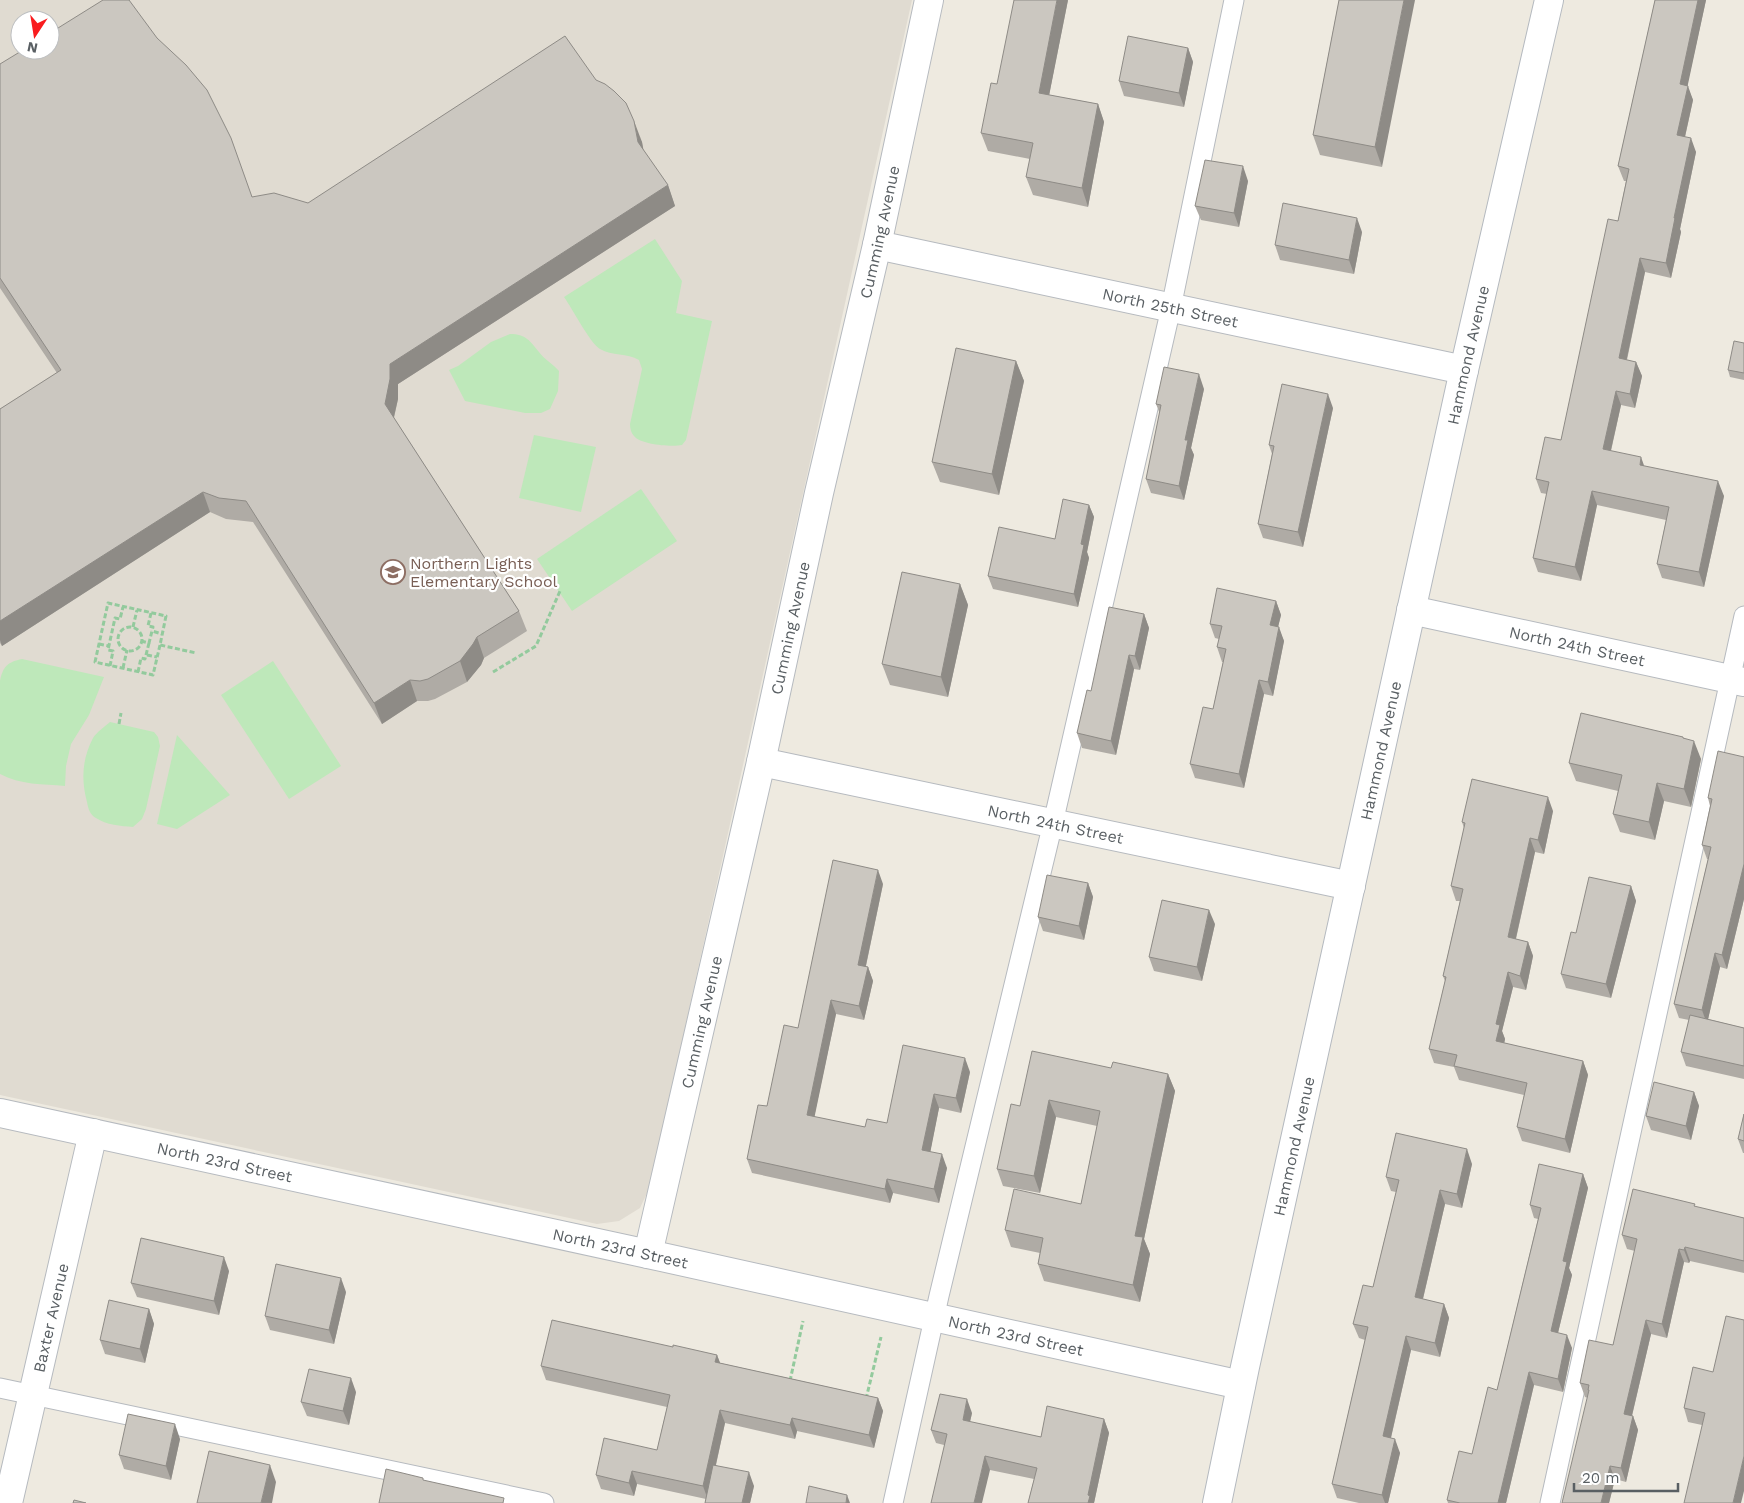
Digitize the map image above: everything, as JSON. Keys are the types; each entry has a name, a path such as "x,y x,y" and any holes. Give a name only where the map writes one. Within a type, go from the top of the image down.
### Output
{"street":[{"name":"Cumming Avenue","path":"648,1254 761,762 819,493 877,245 929,0"},
{"name":"Hammond Avenue","path":"1217,1503 1241,1385 1464,370 1549,0"},
{"name":"North 25th Street","path":"877,245 1464,370"},
{"name":"North 24th Street","path":"1412,610 1737,681"},
{"name":"North 24th Street","path":"761,762 1351,886"},
{"name":"North 23rd Street","path":"0,1113 1241,1385"},
{"name":"Baxter Avenue","path":"8,1503 93,1133"}],"lane":[{"path":"893,1503 934,1317 1053,823 1171,308 1234,0"},
{"path":"1550,1503 1737,681 1744,616"},
{"path":"0,1388 544,1503"}],"path":[{"path":"493,672 536,646 560,591"},
{"path":"108,603 137,610 166,616 153,675 95,662 108,603"},
{"path":"110,666 113,652 108,650 114,621 115,618 120,619 123,607"},
{"path":"133,628 137,610"},
{"path":"138,672 141,658 145,659 147,654 152,632 152,627 148,626 151,613"},
{"path":"105,619 114,621"},
{"path":"133,628 140,632 141,641 138,647 133,650 127,650 120,645 119,636 122,630 133,628"},
{"path":"152,632 162,634"},
{"path":"111,635 119,636"},
{"path":"141,641 149,643"},
{"path":"99,644 109,646"},
{"path":"160,645 196,653"},
{"path":"124,668 127,650"},
{"path":"147,654 158,657"},
{"path":"119,724 121,713"},
{"path":"790,1382 810,1290"},
{"path":"864,1407 888,1307"}],"shaded area":[{"name":"Northern Lights Elementary School","path":"0,0 912,0 656,1159 647,1193 640,1208 619,1221 597,1224 0,1095"}],"green space":[{"path":"655,239 682,281 676,313 712,321 686,440 682,445 677,446 650,443 633,435 630,424 642,369 639,360 600,349 586,333 564,297"},
{"path":"510,334 520,335 527,339 559,371 558,391 550,409 541,413 525,413 465,401 449,370 458,366 491,342"},
{"path":"534,435 596,447 581,512 519,498"},
{"path":"641,489 677,541 572,611 537,559"},
{"path":"22,659 104,677 89,715 71,744 66,766 65,786 24,782 0,774 0,681 7,666"},
{"path":"273,661 341,766 289,799 221,695"},
{"path":"110,722 154,732 158,737 160,746 146,809 142,819 133,827 109,824 94,817 89,809 85,794 83,778 89,746 93,738"},
{"path":"177,735 230,795 177,829 157,824"}],"building":[{"path":"103,0 129,0 157,38 186,65 207,90 231,138 252,197 274,193 308,203 565,36 596,80 605,84 626,103 634,121 638,142 668,185 390,364 390,379 385,404 519,611 477,637 460,661 428,679 420,681 410,680 374,703 246,501 219,498 203,492 0,621 0,409 61,370 0,278 0,64 10,58 10,60 60,60 60,27"},
{"path":"1014,0 1057,0 1039,93 1098,104 1082,188 1026,177 1033,143 981,133 991,83 997,84"},
{"path":"1339,0 1404,0 1375,147 1313,135"},
{"path":"1655,0 1698,0 1680,84 1688,86 1677,135 1691,138 1666,263 1640,258 1619,358 1636,362 1630,394 1616,391 1603,449 1641,457 1640,465 1718,481 1699,572 1657,564 1669,507 1592,491 1575,567 1533,558 1549,482 1536,479 1545,437 1561,440 1608,219 1618,221 1629,169 1618,166"},
{"path":"1128,36 1188,48 1179,93 1119,81"},
{"path":"1205,160 1243,166 1234,213 1195,206"},
{"path":"1283,203 1357,218 1349,260 1275,245"},
{"path":"1734,341 1744,343 1744,373 1728,370"},
{"path":"956,348 1016,361 992,474 932,462"},
{"path":"1164,367 1199,374 1185,440 1188,440 1179,486 1146,479 1161,405 1156,404"},
{"path":"1282,384 1328,394 1298,532 1258,524 1274,446 1269,445"},
{"path":"1063,499 1089,505 1081,544 1084,545 1074,594 988,576 999,527 1055,539"},
{"path":"902,572 960,584 941,677 882,664"},
{"path":"1217,588 1276,601 1270,625 1279,627 1268,682 1259,680 1239,774 1190,764 1203,707 1213,709 1226,649 1217,647 1222,626 1210,624"},
{"path":"1109,607 1144,614 1135,656 1129,655 1111,741 1077,733 1087,690 1091,691"},
{"path":"1581,713 1694,741 1684,789 1657,783 1649,822 1613,814 1622,775 1569,763"},
{"path":"1718,751 1744,757 1744,864 1722,955 1715,953 1702,1010 1674,1004 1711,847 1702,845 1712,799 1708,798"},
{"path":"1472,779 1548,797 1538,840 1530,838 1508,937 1528,942 1520,976 1508,972 1496,1024 1500,1025 1496,1041 1583,1061 1565,1139 1517,1127 1527,1083 1454,1066 1457,1055 1429,1049 1446,977 1443,976 1463,889 1451,886 1465,823 1462,822"},
{"path":"833,860 878,870 858,965 868,967 859,1006 831,1000 807,1115 865,1127 867,1119 887,1123 903,1045 965,1058 956,1098 934,1094 922,1150 942,1154 934,1189 887,1179 885,1189 747,1159 758,1105 767,1106 784,1025 798,1028"},
{"path":"1047,875 1088,883 1079,926 1038,917"},
{"path":"1589,877 1631,886 1606,984 1561,974 1571,932 1576,933"},
{"path":"1162,900 1209,910 1197,967 1149,957"},
{"path":"1690,1015 1744,1028 1744,1066 1681,1052"},
{"path":"1032,1051 1111,1068 1113,1062 1168,1074 1135,1236 1143,1237 1133,1285 1038,1264 1043,1238 1005,1230 1014,1189 1081,1204 1100,1111 1049,1100 1034,1176 997,1169 1011,1104 1020,1106"},
{"path":"1654,1082 1694,1092 1686,1126 1646,1116"},
{"path":"1744,1114 1744,1141 1738,1139"},
{"path":"1396,1133 1467,1149 1457,1194 1440,1190 1415,1297 1444,1304 1435,1343 1406,1336 1383,1436 1395,1439 1382,1495 1332,1484 1368,1327 1353,1324 1363,1285 1373,1287 1399,1180 1386,1177"},
{"path":"1539,1164 1583,1174 1563,1261 1567,1262 1551,1331 1567,1335 1558,1379 1529,1372 1498,1503 1460,1503 1447,1500 1459,1451 1472,1454 1488,1387 1497,1390 1541,1208 1530,1205"},
{"path":"1633,1189 1744,1218 1744,1261 1685,1247 1684,1250 1679,1249 1662,1324 1646,1320 1624,1414 1633,1416 1621,1468 1610,1466 1601,1503 1562,1503 1589,1390 1589,1385 1580,1383 1589,1340 1613,1345 1637,1239 1622,1235"},
{"path":"141,1238 224,1257 214,1301 131,1283"},
{"path":"276,1264 341,1278 329,1330 265,1316"},
{"path":"109,1300 149,1309 140,1349 100,1340"},
{"path":"1726,1316 1744,1320 1744,1456 1733,1503 1684,1503 1705,1413 1684,1408 1693,1367 1713,1372"},
{"path":"552,1320 717,1355 715,1362 878,1398 869,1435 792,1418 790,1425 720,1410 703,1486 632,1471 629,1483 596,1475 604,1438 657,1450 670,1395 541,1366"},
{"path":"309,1369 351,1378 343,1411 301,1402"},
{"path":"940,1394 967,1399 963,1420 1041,1437 1047,1406 1104,1419 1088,1503 1028,1503 1037,1468 985,1456 974,1503 931,1503 947,1434 931,1430"},
{"path":"128,1414 175,1424 166,1466 119,1455"},
{"path":"209,1451 270,1465 261,1503 197,1503"},
{"path":"713,1465 749,1472 742,1503 705,1503"},
{"path":"386,1469 423,1478 423,1480 504,1498 503,1503 379,1503"},
{"path":"809,1486 847,1495 846,1503 806,1503"},
{"path":"74,1500 86,1503 73,1503"}],"place":[{"name":"Northern Lights Elementary School","path":"393,572"}]}
